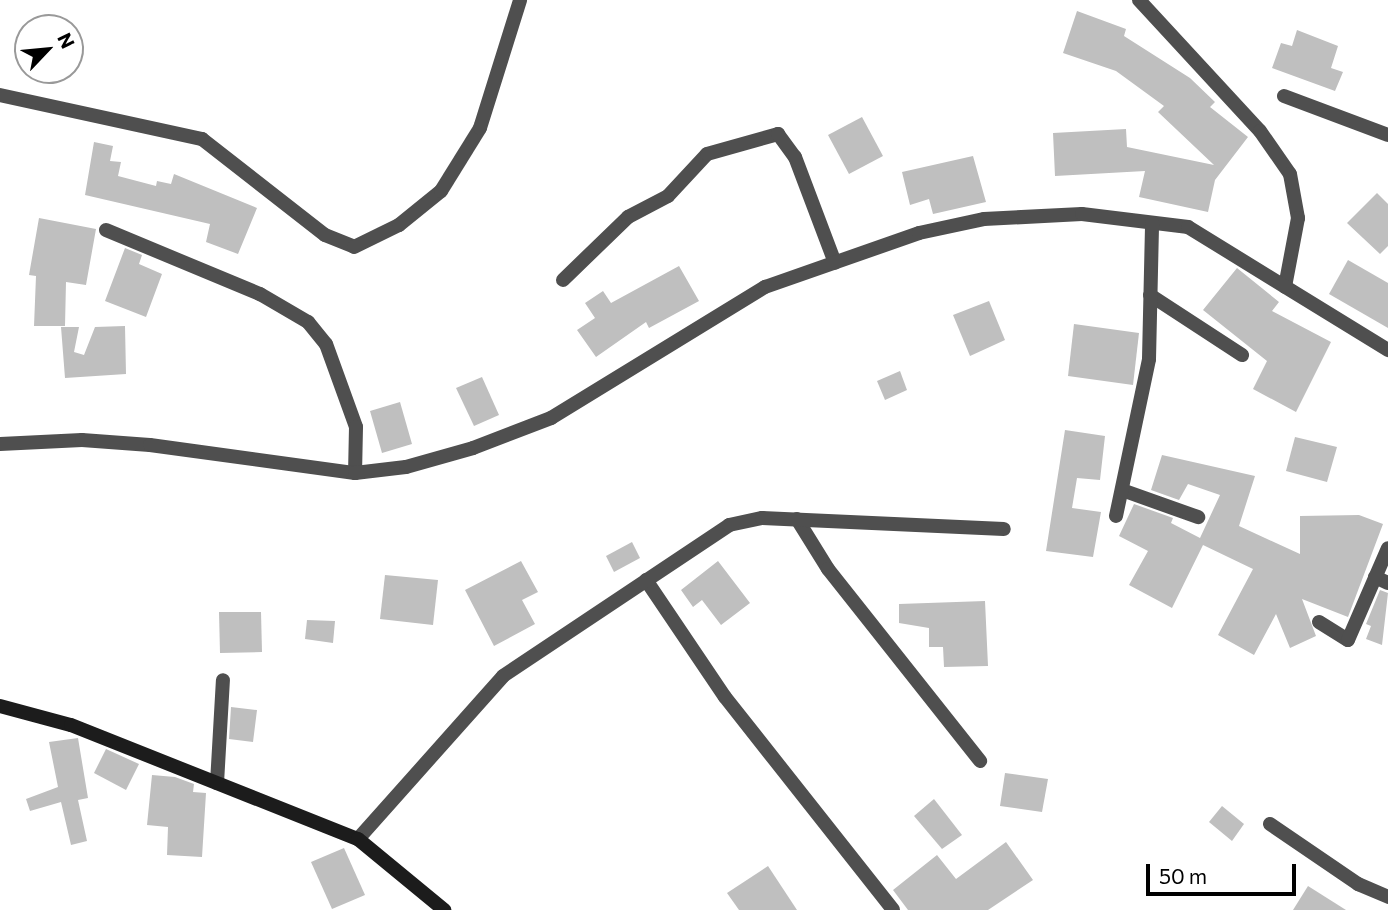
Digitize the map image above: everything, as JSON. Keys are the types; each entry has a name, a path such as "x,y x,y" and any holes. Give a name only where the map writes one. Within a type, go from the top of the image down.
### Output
{"street":[{"path":"0,95 202,139 325,235 354,247 399,225 441,191 480,128 520,0"},
{"path":"1139,0 1260,131 1290,174 1298,218 1285,287"},
{"path":"1284,96 1388,135"},
{"path":"562,280 628,217 668,196 707,154 778,134 795,157 835,262"},
{"path":"0,444 82,440 150,445 355,473 406,467 473,449 551,418 765,287 919,233 984,219 1082,214 1188,227 1388,350"},
{"path":"1116,516 1149,359 1152,223"},
{"path":"106,230 260,294 308,322 326,344 356,427 355,473"},
{"path":"1150,295 1242,355"},
{"path":"1122,490 1198,517"},
{"path":"358,839 503,676 729,525 762,518 1004,529"},
{"path":"797,519 828,569 981,761"},
{"path":"1319,622 1348,640 1381,580 1388,548"},
{"path":"646,580 725,697 893,910"},
{"path":"217,783 223,680"},
{"path":"0,706 71,725 358,839 444,910"},
{"path":"1269,824 1358,884 1388,897"}],"building":[{"path":"1077,11 1126,29 1124,36 1190,78 1215,102 1210,107 1248,137 1215,180 1208,212 1139,197 1145,171 1055,176 1053,133 1126,129 1127,147 1214,165 1158,112 1164,106 1116,71 1063,53"},
{"path":"1297,30 1338,46 1331,68 1343,72 1335,91 1272,68 1281,43 1292,46"},
{"path":"862,117 883,156 849,174 828,135"},
{"path":"94,142 113,146 110,161 121,162 118,176 156,186 157,181 171,184 174,174 257,208 238,254 206,242 210,224 85,195"},
{"path":"973,156 986,202 933,214 929,199 910,205 902,172"},
{"path":"1377,193 1388,204 1388,246 1380,254 1347,223"},
{"path":"39,218 96,229 86,285 66,282 65,326 34,326 36,276 29,275"},
{"path":"125,248 142,255 139,264 162,274 146,317 105,301"},
{"path":"1348,260 1388,283 1388,328 1329,294"},
{"path":"679,266 699,301 649,328 646,322 596,357 577,330 595,318 585,303 603,291 611,303"},
{"path":"1237,268 1279,302 1272,311 1331,342 1296,412 1253,389 1267,361 1203,310"},
{"path":"989,301 1005,340 970,356 953,315"},
{"path":"1074,324 1139,333 1133,385 1068,376"},
{"path":"125,326 126,374 65,378 61,327 79,327 74,352 84,355 95,327"},
{"path":"900,371 907,390 885,400 877,381"},
{"path":"482,377 499,415 474,426 456,388"},
{"path":"400,402 412,444 382,453 370,411"},
{"path":"1065,430 1105,436 1100,480 1077,478 1072,508 1101,512 1093,557 1046,551"},
{"path":"1295,437 1337,447 1327,482 1286,471"},
{"path":"1162,455 1255,476 1239,526 1300,554 1300,516 1359,515 1383,524 1348,617 1302,599 1316,636 1290,648 1276,614 1254,655 1218,635 1253,569 1203,545 1172,608 1129,585 1148,551 1119,536 1134,504 1173,518 1171,523 1200,538 1220,495 1188,484 1179,500 1151,490"},
{"path":"632,542 640,558 614,572 606,556"},
{"path":"521,561 538,592 522,600 535,624 494,646 465,590"},
{"path":"718,561 750,603 721,625 702,600 693,607 681,590"},
{"path":"385,575 438,580 433,625 380,619"},
{"path":"1380,590 1388,593 1382,645 1366,639 1371,626 1366,624"},
{"path":"985,601 988,666 944,667 943,647 929,647 929,628 899,623 899,604"},
{"path":"219,612 261,612 262,652 220,653"},
{"path":"307,620 335,621 333,643 305,639"},
{"path":"231,707 257,710 253,742 229,739"},
{"path":"78,738 88,798 78,800 87,841 71,845 61,802 30,811 26,799 58,787 49,742"},
{"path":"106,749 139,764 126,790 94,773"},
{"path":"1005,773 1048,779 1042,812 1000,806"},
{"path":"152,775 175,777 194,784 193,792 206,793 202,857 167,855 168,827 147,825"},
{"path":"934,799 962,835 942,849 914,816"},
{"path":"1222,806 1244,824 1232,841 1209,822"},
{"path":"1006,842 1033,880 988,910 908,910 893,890 937,855 956,879"},
{"path":"344,848 365,895 332,909 311,862"},
{"path":"768,866 797,910 739,910 727,893"},
{"path":"1308,886 1346,910 1293,910"}]}
